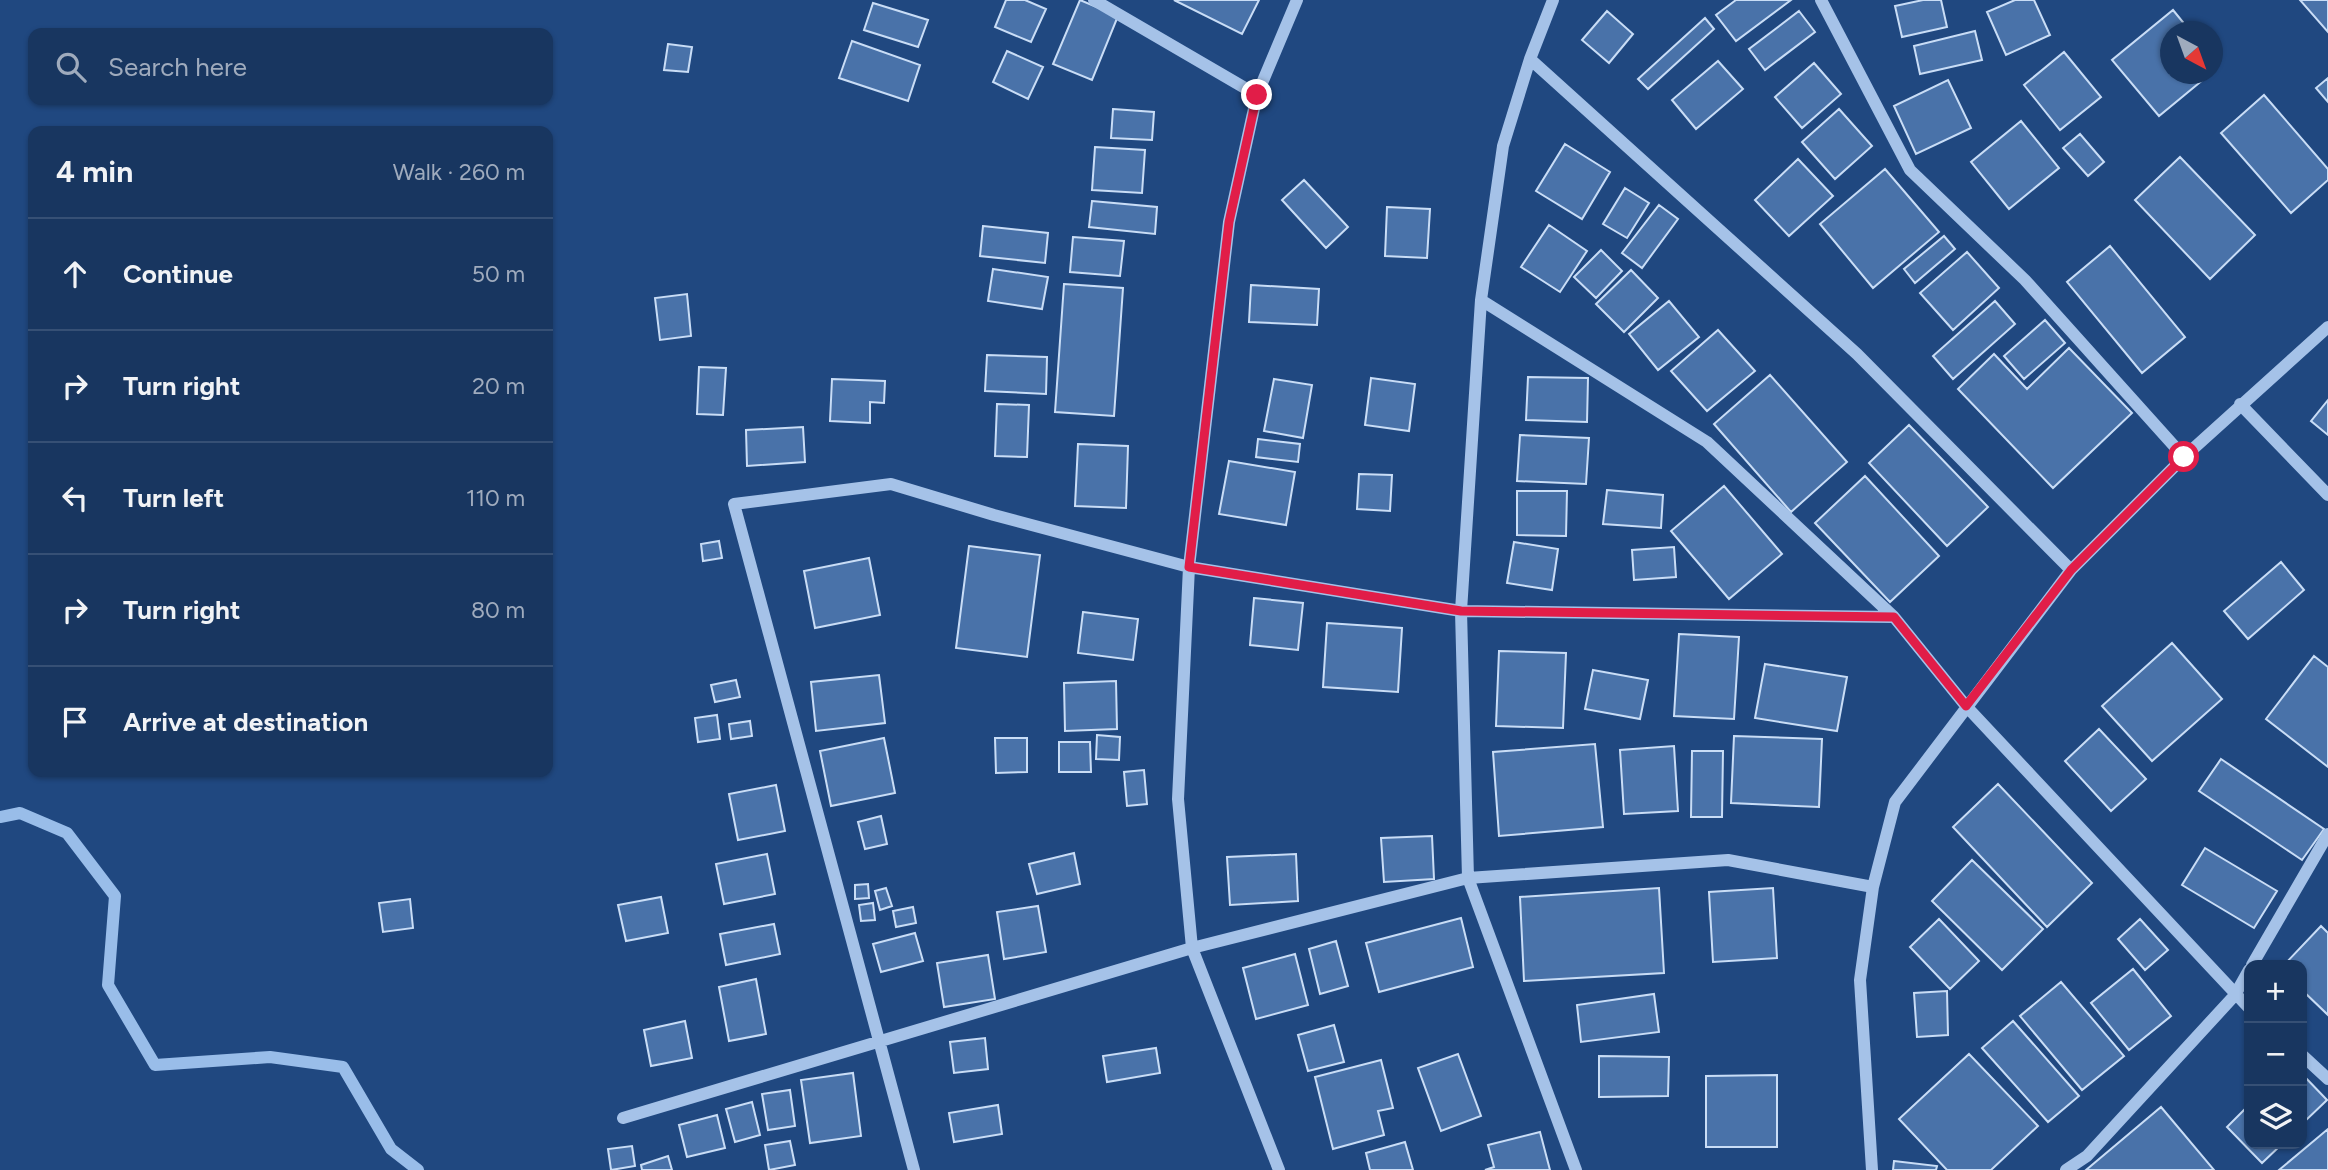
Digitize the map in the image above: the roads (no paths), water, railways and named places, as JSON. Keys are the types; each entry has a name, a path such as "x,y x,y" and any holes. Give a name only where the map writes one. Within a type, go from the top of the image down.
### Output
{"street":[{"path":"1094,0 1257,95"},
{"path":"1279,1170 1192,948 1178,799 1189,567 1229,222 1257,95 1297,0"},
{"path":"1553,0 1530,59 1503,146 1481,300 1461,611 1468,878 1576,1170"},
{"path":"1821,0 1910,170 2025,280 2184,457"},
{"path":"1530,59 1857,354 2071,570"},
{"path":"1481,300 1707,442 1894,617 1966,706 2116,863 2244,1003"},
{"path":"1872,1170 1860,980 1872,887 1895,802 2071,570 2184,457 2328,327"},
{"path":"2241,404 2328,495"},
{"path":"914,1170 734,504 891,484 994,515 1189,567 1461,611 1894,617"},
{"path":"2255,960 2328,834"},
{"path":"623,1118 1192,948 1468,878 1728,860 1872,887"},
{"path":"2066,1170 2087,1156 2235,995 2244,979"},
{"path":"2307,1060 2328,1079"}],"waterway":[{"path":"0,817 20,813 67,833 115,896 108,985 155,1065 270,1057 343,1067 391,1149 418,1170"}]}
